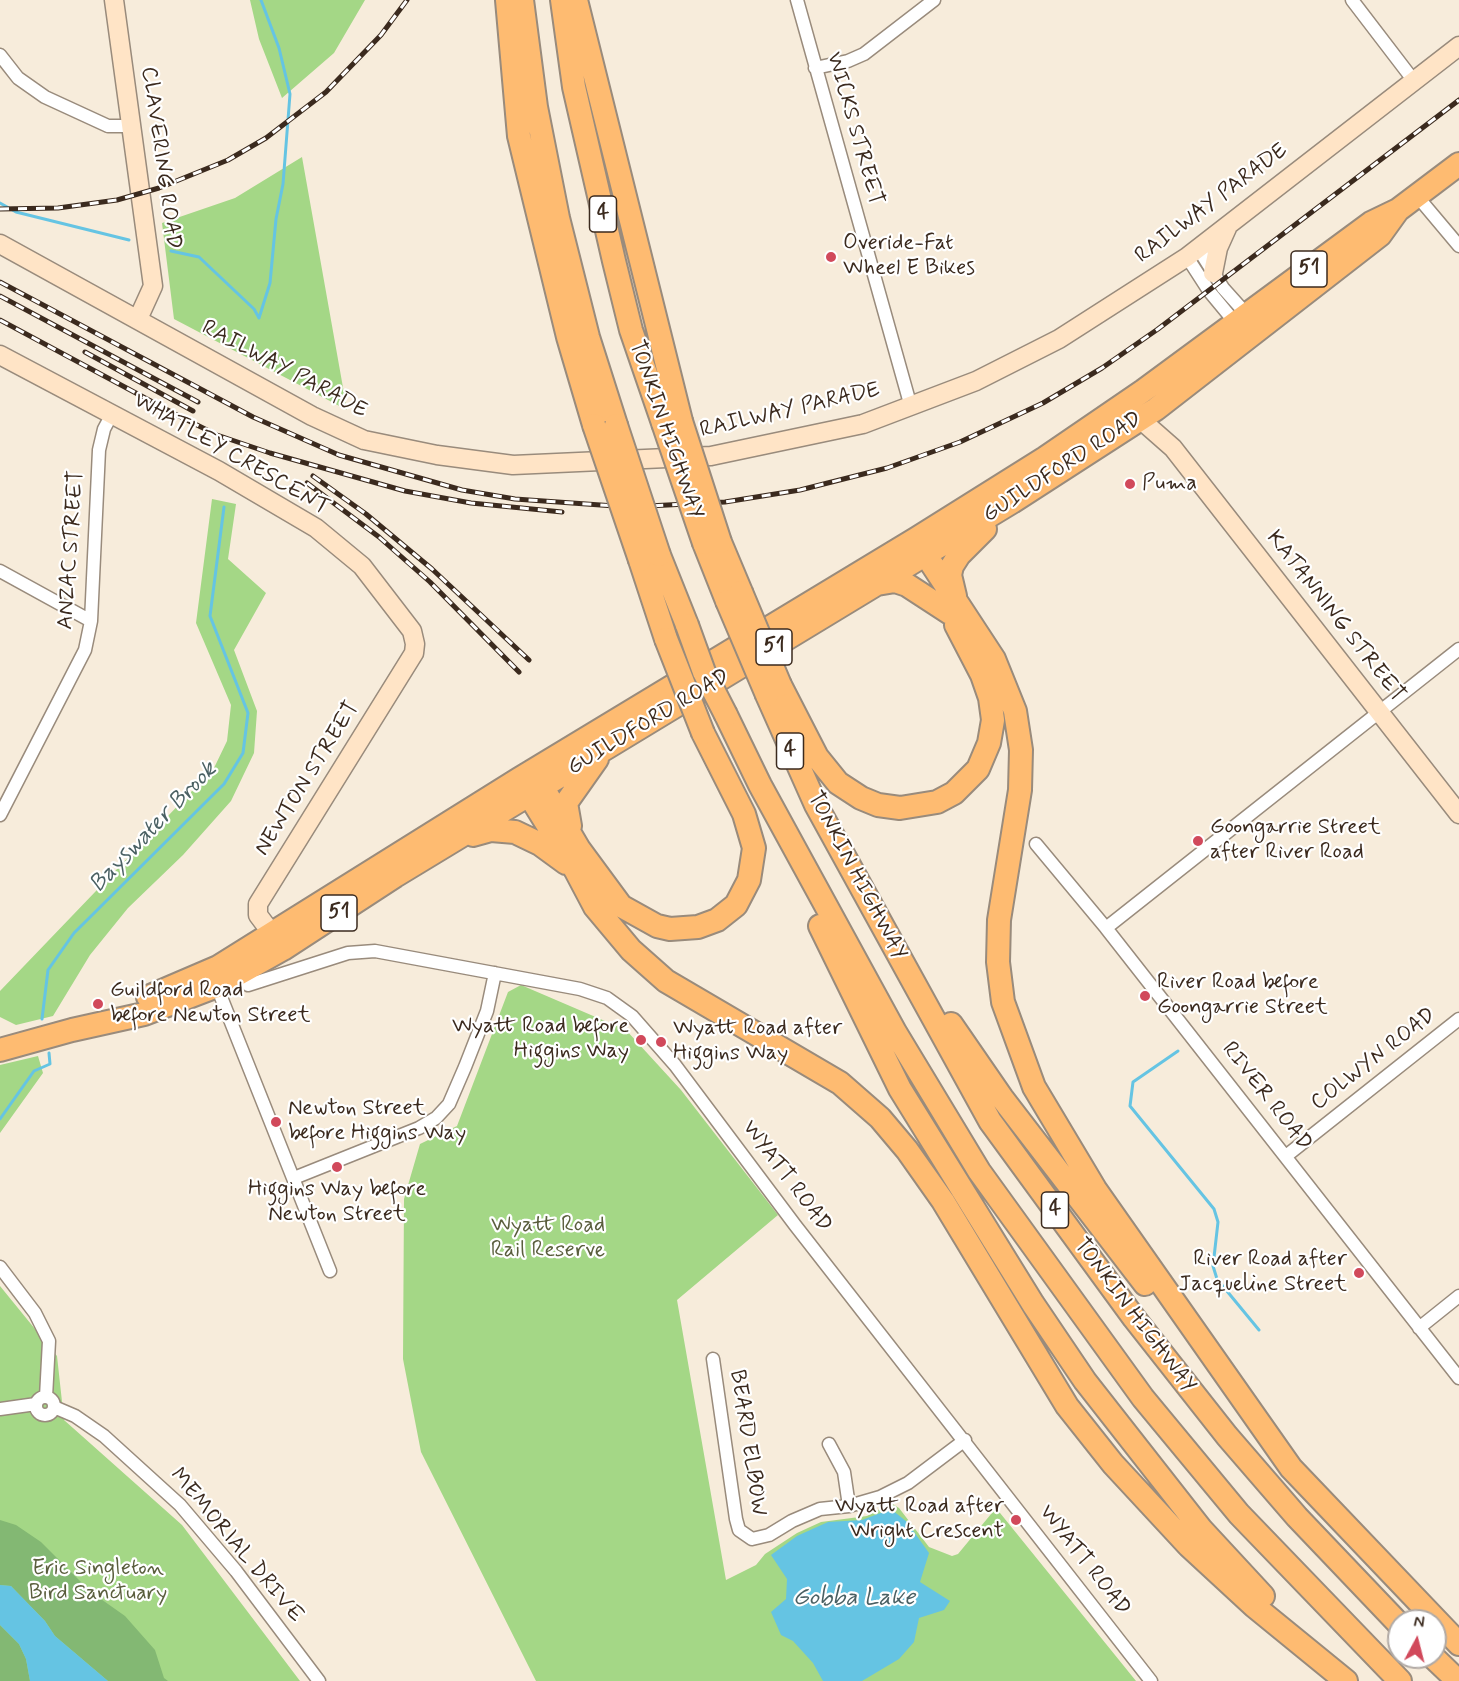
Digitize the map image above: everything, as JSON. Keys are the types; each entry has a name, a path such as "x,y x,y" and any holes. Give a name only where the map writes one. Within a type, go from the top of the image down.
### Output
{"highway":[{"path":"507,0 521,148 568,337 605,425"},
{"name":"TONKIN HIGHWAY","path":"522,0 536,107 558,218 588,338 605,425 649,557 687,625 705,672 760,785 895,1032 979,1171 1143,1398 1239,1514 1400,1681"},
{"name":"TONKIN HIGHWAY","path":"562,0 574,87 631,330 672,422 712,543 773,690 816,805 990,1121 1100,1272 1227,1436 1298,1517 1387,1611"},
{"path":"576,0 672,422"},
{"name":"GUILDFORD ROAD","path":"0,1050 72,1030 144,1014 213,978 451,842 531,782 599,755 876,584 915,550 1012,502 1248,327 1380,235 1398,210 1459,164"},
{"name":"GUILDFORD ROAD","path":"277,941 531,782 915,550 1045,458 1142,405"},
{"path":"773,690 817,757 838,783 861,798 878,805 900,808 938,802 954,793 978,769 989,743 993,720 990,698 982,675 953,608 950,575 952,566 959,555 1012,502"},
{"path":"915,550 953,608 993,659 1006,685 1015,711 1021,750 1020,790 999,920 998,962 1003,1002 1035,1087 1068,1146 1292,1468 1459,1644"},
{"path":"531,782 572,835 599,879 621,906 646,922 670,929 688,929 707,924 726,914 736,905 749,880 754,848 744,814 703,733 666,639 649,557"},
{"path":"876,584 895,581 908,585 953,608"},
{"path":"572,835 566,803 599,755"},
{"path":"531,782 596,907 631,950 666,981 840,1083 880,1118 907,1150 943,1201 981,1268 1067,1406 1113,1464 1205,1561 1254,1606 1346,1681"},
{"name":"TONKIN HIGHWAY","path":"760,785 773,835 900,1089 1012,1272 1085,1382 1201,1528 1346,1681"},
{"path":"451,842 491,830 515,832 540,844 576,871"},
{"path":"879,919 1002,1098 1133,1269 1269,1436"},
{"path":"1446,1669 1458,1681"}],"street":[{"name":"CLAVERING ROAD","path":"114,0 153,286 138,318"},
{"name":"WICKS STREET","path":"797,0 911,407"},
{"path":"815,68 848,61 864,54 934,0"},
{"path":"1352,0 1414,81"},
{"name":"RAILWAY PARADE","path":"0,244 138,318 312,416 364,440 437,455 513,465 711,456 863,424 976,381 1035,353 1192,252 1459,46"},
{"path":"0,55 18,78 45,97 108,126 132,126"},
{"path":"1417,196 1459,246"},
{"path":"1213,273 1218,248 1230,224"},
{"path":"1192,252 1248,327"},
{"path":"1192,252 1213,273 1248,327"},
{"name":"WHATLEY CRESCENT","path":"0,355 233,479 316,528 362,566 412,631"},
{"name":"KATANNING STREET","path":"1142,405 1173,448 1459,814"},
{"name":"ANZAC STREET","path":"0,815 85,650 91,621 99,450 104,429 112,414"},
{"path":"0,571 91,621"},
{"name":"NEWTON STREET","path":"277,941 258,915 258,904 414,653 416,644 412,631"},
{"path":"1106,928 1459,649"},
{"name":"RIVER ROAD","path":"1036,844 1106,928 1459,1378"},
{"name":"WYATT ROAD","path":"248,985 348,953 375,951 580,989 607,999 632,1016 675,1065 795,1225 1151,1681"},
{"path":"294,1178 419,1128 436,1118 449,1104 465,1067 487,1011 495,973"},
{"path":"213,978 330,1271"},
{"name":"COLWYN ROAD","path":"1286,1156 1459,1019"},
{"path":"0,1267 35,1313 49,1341 41,1400 0,1409"},
{"path":"1419,1328 1459,1296"},
{"name":"BEARD ELBOW","path":"713,1359 714,1384 739,1530 752,1539 769,1535 792,1521 820,1509 849,1506 880,1497 908,1483 965,1440"},
{"name":"MEMORIAL DRIVE","path":"41,1400 52,1400 54,1407 75,1416 112,1443 180,1505 236,1571 319,1681"},
{"path":"829,1444 844,1472 849,1506"}],"green space":[{"path":"250,0 365,0 334,53 282,98 259,39"},
{"path":"302,157 347,410 174,319 162,223 235,198"},
{"path":"212,499 236,504 228,559 266,593 234,650 257,711 254,753 231,801 183,855 128,908 90,955 53,1016 16,1025 0,1017 0,991 214,768 227,741 231,705 196,623"},
{"name":"Wyatt Road Rail Reserve","path":"521,985 626,1030 681,1090 778,1215 677,1300 726,1580 756,1565 765,1554 797,1533 821,1522 867,1516 891,1503 899,1508 929,1547 952,1556 958,1554 996,1508 1136,1681 536,1681 421,1452 403,1359 404,1199 420,1144 457,1126 508,992"},
{"path":"38,1056 43,1073 0,1133 0,1065"},
{"name":"Eric Singleton Bird Sanctuary","path":"0,1286 57,1356 64,1420 182,1525 300,1681 0,1681"},
{"path":"0,1520 16,1525 41,1542 91,1592 125,1616 155,1650 164,1678 168,1681 108,1681 55,1636 45,1621 11,1586 0,1585"},
{"path":"0,1625 19,1644 26,1659 30,1681 0,1681"}],"water":[{"name":"Gobba Lake","path":"891,1509 907,1522 929,1553 920,1582 950,1601 944,1610 919,1618 914,1642 899,1659 862,1681 823,1681 813,1663 793,1641 781,1635 771,1612 786,1599 787,1579 771,1555 797,1536 828,1522 862,1520"},
{"path":"0,1585 11,1586 45,1621 55,1636 108,1681 30,1681 26,1659 19,1644 0,1625"}],"waterway":[{"path":"259,318 270,283 276,219 283,184 290,94 279,48 261,0"},
{"path":"0,203 16,212 129,240"},
{"path":"171,251 199,257 254,309 259,318"},
{"name":"Bayswater Brook","path":"42,1019 48,970 74,933 224,784 243,753 248,713 210,616 224,507"},
{"path":"1178,1051 1133,1082 1130,1106 1214,1209 1218,1222 1213,1266 1217,1279 1259,1330"},
{"name":"Bayswater Brook","path":"0,1119 34,1071 50,1064 49,1053"}],"railway":[{"path":"0,209 58,208 117,200 159,188 228,160 266,138 326,92 381,35 407,0"},
{"path":"0,282 253,417 339,455 462,490 515,499 629,507 725,502 800,490 887,468 960,442 1043,403 1102,368 1158,329 1459,100"},
{"path":"0,296 198,402"},
{"path":"0,320 217,435 270,453 405,491 471,503 562,512"},
{"path":"85,352 193,411"},
{"path":"313,476 366,514 432,569 529,660"},
{"path":"307,483 379,537 430,582 519,672"}],"place":[{"name":"Overide-Fat Wheel E Bikes","path":"831,257"},
{"name":"Puma","path":"1130,484"},
{"name":"Goongarrie Street after River Road","path":"1198,841"},
{"name":"River Road before Goongarrie Street","path":"1145,996"},
{"name":"Guildford Road before Newton Street","path":"98,1004"},
{"name":"Wyatt Road before Higgins Way","path":"641,1040"},
{"name":"Wyatt Road after Higgins Way","path":"661,1042"},
{"name":"Newton Street before Higgins Way","path":"276,1122"},
{"name":"Higgins Way before Newton Street","path":"337,1167"},
{"name":"River Road after Jacqueline Street","path":"1359,1273"},
{"name":"Wyatt Road after Wright Crescent","path":"1016,1520"}]}
